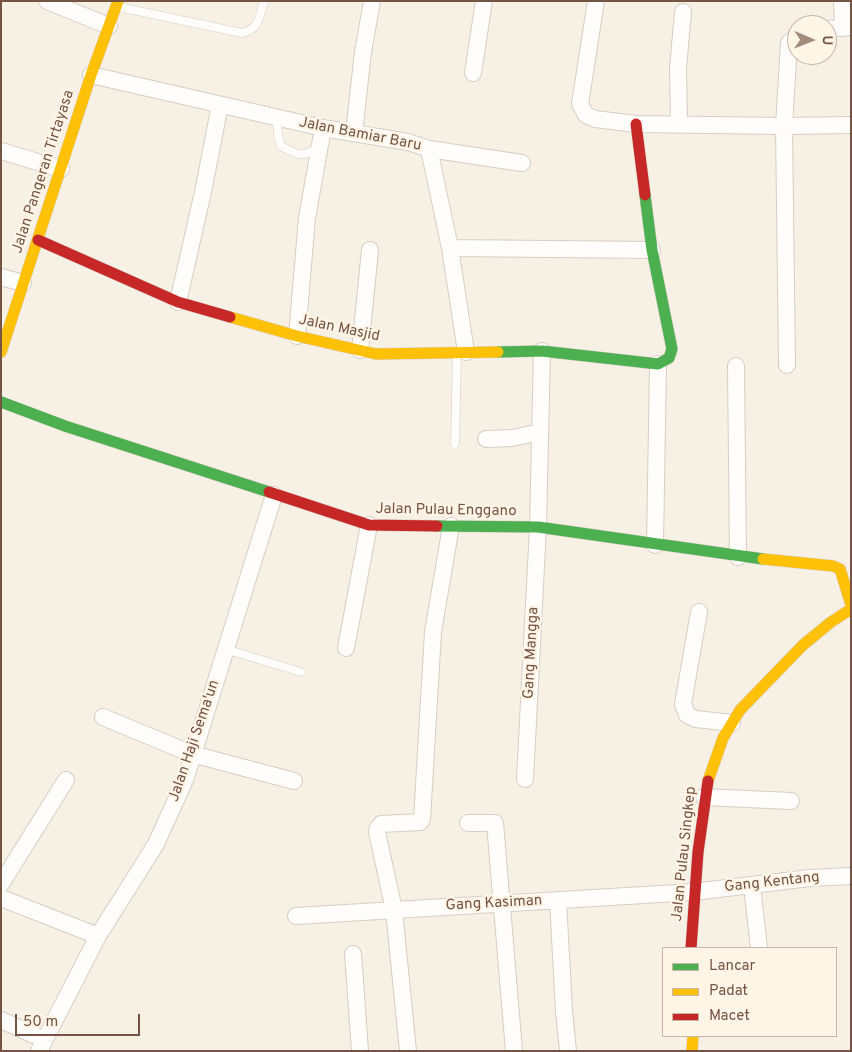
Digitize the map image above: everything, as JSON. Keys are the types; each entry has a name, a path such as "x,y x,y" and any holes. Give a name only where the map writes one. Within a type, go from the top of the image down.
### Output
{"street":[{"path":"46,1 109,26"},
{"path":"354,133 363,52 372,1"},
{"path":"473,73 484,1"},
{"path":"596,1 580,104 586,115 595,119 636,124 851,125"},
{"path":"840,28 842,1"},
{"name":"Jalan Pangeran Tirtayasa","path":"1,352 6,324 24,283 91,75 117,4"},
{"path":"679,125 678,68 683,12"},
{"path":"787,365 784,126 788,65"},
{"name":"Jalan Bamiar Baru","path":"91,75 323,128 408,142 429,149 450,248 461,352"},
{"path":"178,302 220,105"},
{"path":"636,124 652,250 672,349 669,358 658,364 655,545"},
{"path":"297,336 308,218 323,128"},
{"path":"429,149 522,163"},
{"path":"1,151 61,169"},
{"name":"Jalan Masjid","path":"38,240 178,302 297,336 376,354 542,351 658,364"},
{"path":"450,248 652,250"},
{"path":"360,350 370,250"},
{"path":"1,277 24,283"},
{"name":"Gang Mangga","path":"525,779 538,527 542,351"},
{"path":"736,366 738,557"},
{"name":"Jalan Pulau Enggano","path":"1,402 65,426 369,525 538,527 738,557 833,566 840,569 851,605"},
{"path":"486,439 512,438 540,432"},
{"name":"Jalan Haji Sema'un","path":"42,1045 98,936 156,844 185,780 274,495"},
{"path":"346,648 369,525"},
{"path":"408,1051 394,910 377,832 381,824 420,822 422,819 433,632 451,526"},
{"name":"Jalan Pulau Singkep","path":"691,947 693,892 704,797 714,760 723,737 759,690 812,637 833,620 851,609"},
{"path":"699,612 684,704 687,715 696,719 732,723"},
{"path":"102,717 192,754 294,781"},
{"path":"1,884 66,780"},
{"path":"704,797 791,801"},
{"path":"468,823 495,823 500,904 514,1051"},
{"name":"Gang Kentang","path":"693,892 810,878 851,876"},
{"path":"752,886 759,947"},
{"name":"Gang Kasiman","path":"296,916 693,892"},
{"path":"1,898 98,936"},
{"path":"558,900 568,1051"},
{"path":"352,954 360,1051"},
{"path":"1,1020 42,1045"},
{"path":"692,1051 693,1037"}],"lane":[{"path":"117,4 242,33 251,31 257,26 264,1"},
{"path":"277,118 280,146 296,155 308,153 320,147"},
{"path":"455,444 461,352"},
{"path":"225,649 301,672"}],"traffic: fast":[{"path":"498,352 542,351 658,364 669,358 672,349 652,250 645,195"},
{"path":"1,402 65,426 269,492"},
{"path":"437,526 538,527 763,559"}],"traffic: slow":[{"path":"1,352 91,75 118,1"},
{"path":"230,317 297,336 376,354 498,352"},
{"path":"763,559 833,566 840,569 851,605"},
{"path":"708,781 723,738 740,710 803,645 831,622 851,609"},
{"path":"692,1051 693,1037"}],"traffic: jam":[{"path":"636,124 645,195"},
{"path":"38,240 178,302 230,317"},
{"path":"269,492 369,525 437,526"},
{"path":"691,947 698,852 708,781"}]}
